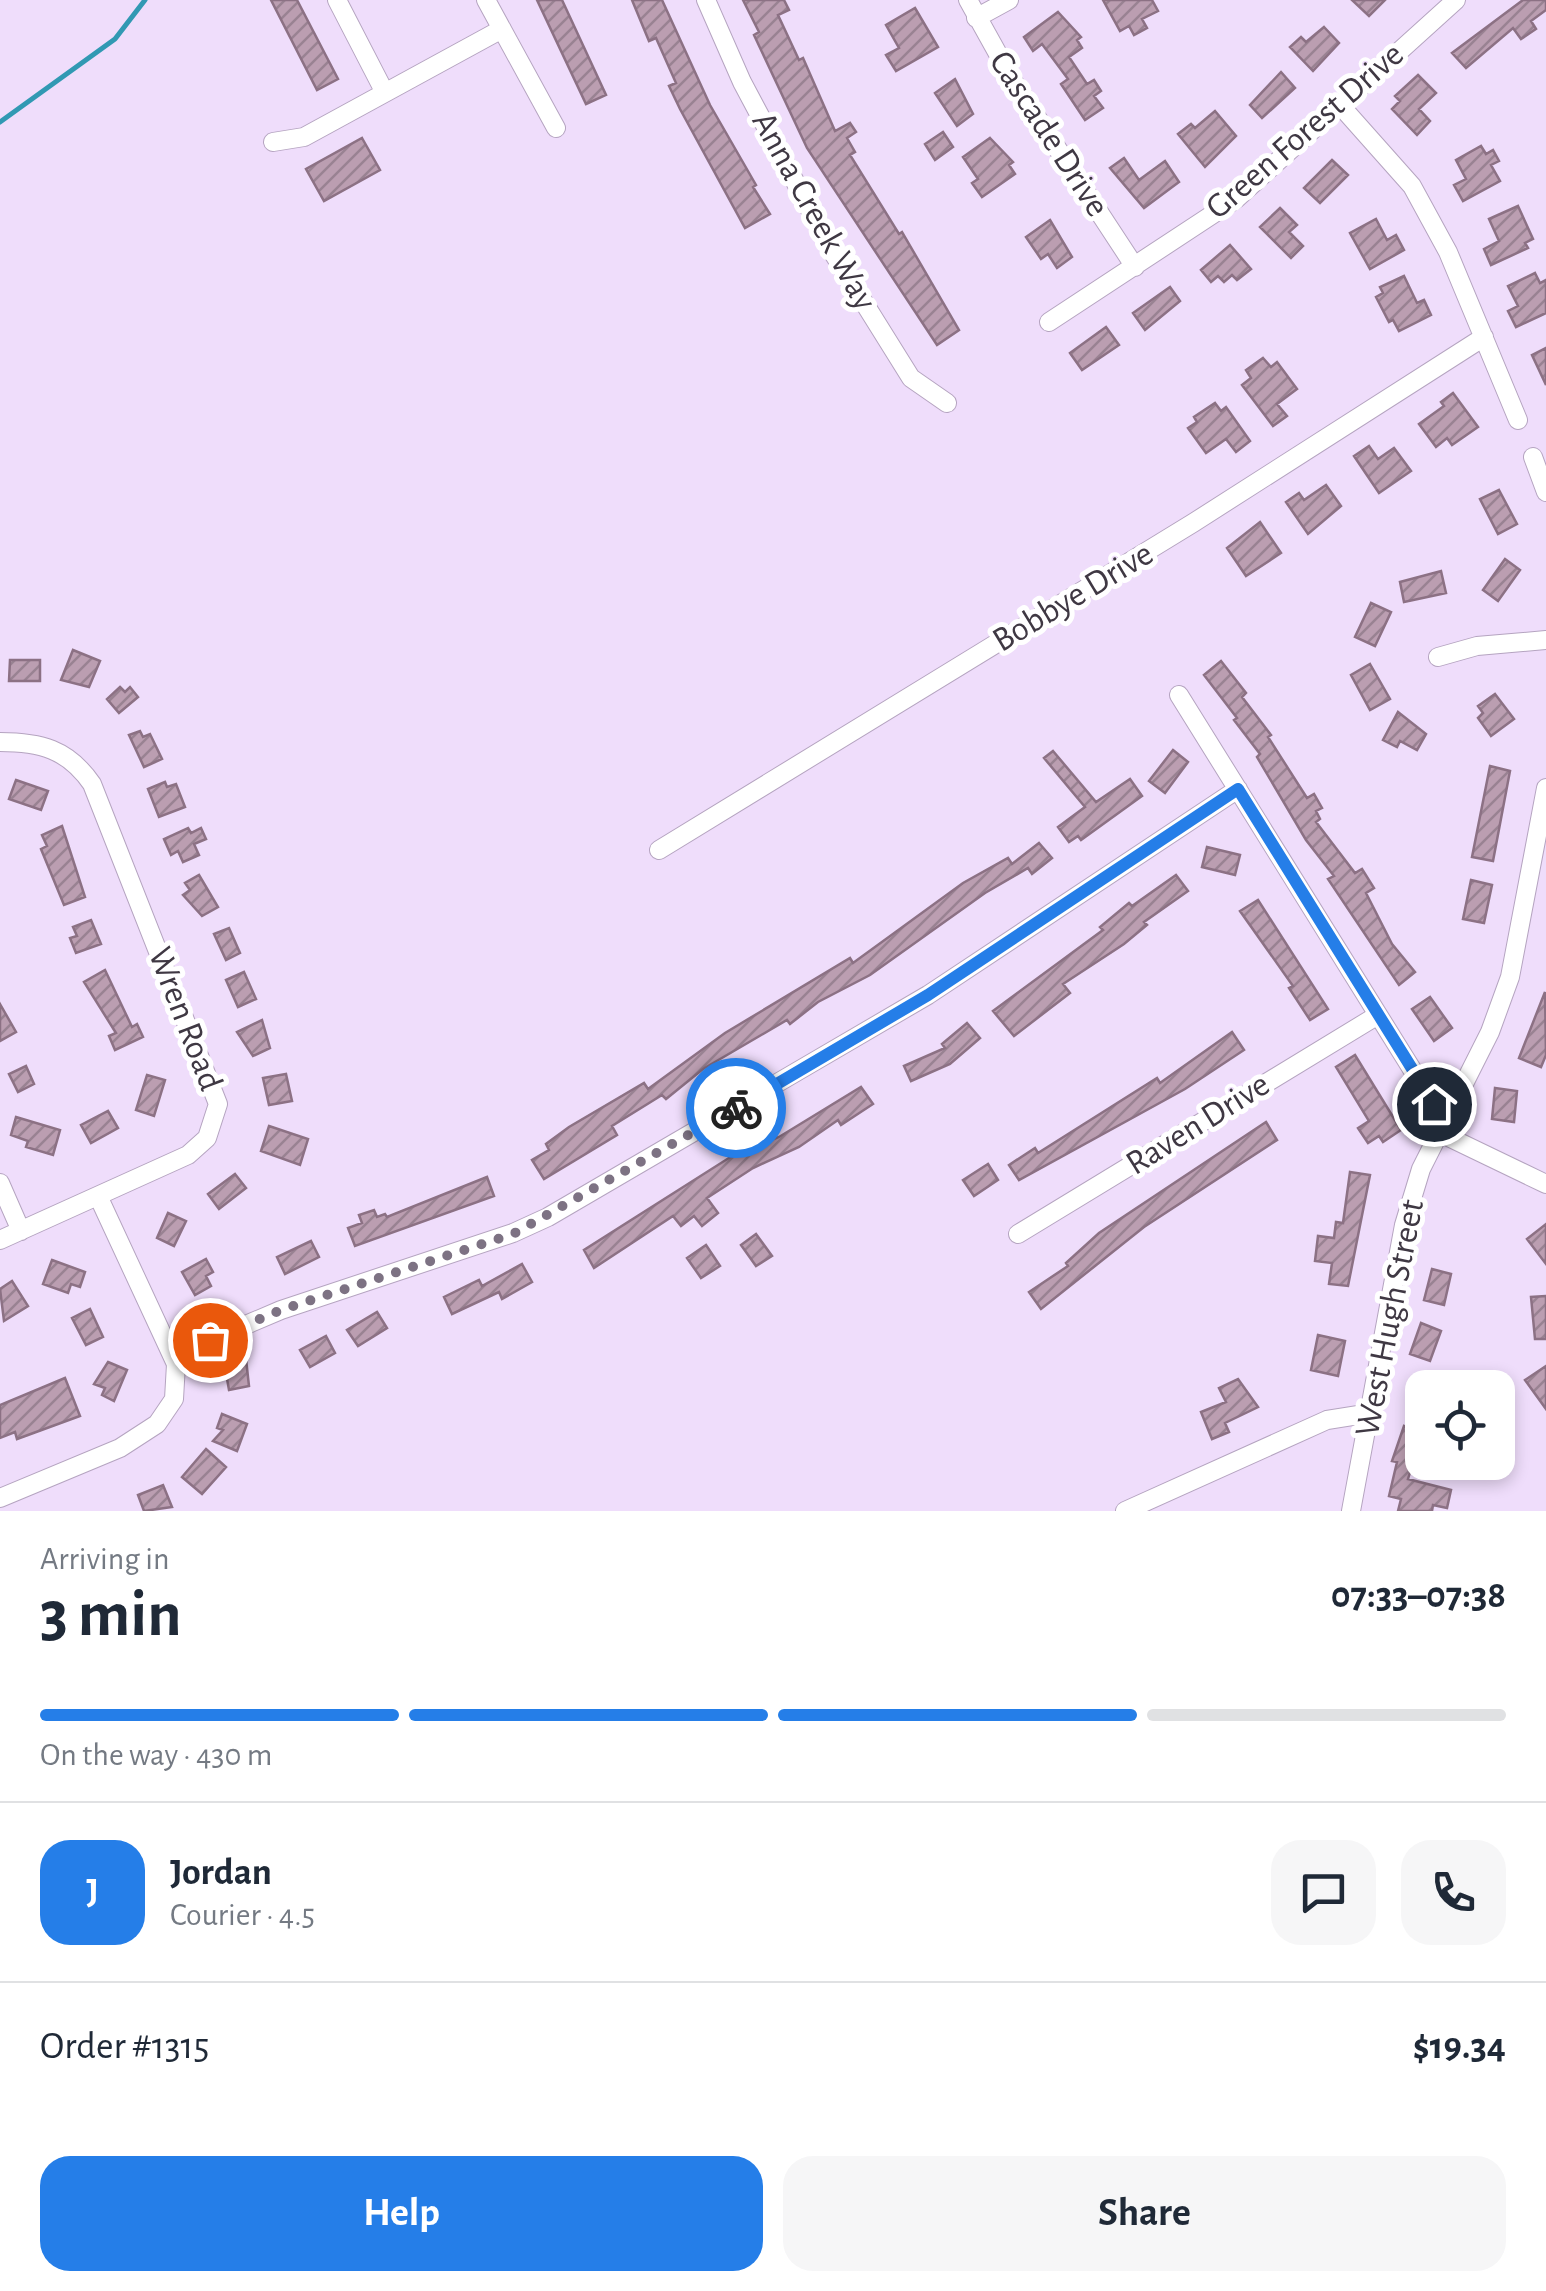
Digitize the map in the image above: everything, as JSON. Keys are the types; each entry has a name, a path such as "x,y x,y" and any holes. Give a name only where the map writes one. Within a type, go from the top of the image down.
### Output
{"street":[{"path":"486,0 556,128"},
{"name":"Anna Creek Way","path":"706,0 742,82 833,252 910,378 948,402"},
{"name":"Cascade Drive","path":"968,0 1135,267"},
{"path":"976,18 1009,0"},
{"name":"Green Forest Drive","path":"1049,322 1236,199 1456,0"},
{"path":"343,2 384,91"},
{"path":"273,142 304,137 502,29"},
{"path":"1340,105 1412,186 1448,252 1518,420"},
{"name":"Bobbye Drive","path":"659,850 1193,523 1484,338"},
{"path":"1533,457 1546,492"},
{"path":"1438,657 1477,646 1546,640"},
{"path":"1180,696 1428,1095 1442,1124 1546,1184"},
{"name":"Wren Road","path":"0,742 50,747 74,762 92,784 218,1094 213,1128 198,1148 99,1198 0,1240"},
{"name":"West Hugh Street","path":"1351,1511 1404,1225 1442,1124 1490,1032 1510,977 1546,788"},
{"path":"173,1356 281,1310 513,1234 559,1211 928,995 1238,789"},
{"name":"Raven Drive","path":"1018,1234 1378,1015"},
{"path":"0,1183 21,1231"},
{"path":"0,1498 120,1448 158,1424 169,1410 177,1388 173,1356 99,1198"},
{"path":"1125,1511 1327,1420 1371,1413"}],"building":[{"path":"271,0 297,0 338,79 317,90"},
{"path":"537,0 562,0 606,95 586,104"},
{"path":"632,0 662,0 710,105 770,214 745,228 680,109 669,86 676,83 656,38 649,41"},
{"path":"743,0 784,0 789,10 778,15 799,60 803,58 835,131 850,123 856,132 847,138 855,152 850,155 899,234 902,232 959,330 937,345 807,148 754,35 759,32"},
{"path":"1103,0 1152,0 1158,11 1142,19 1147,28 1134,35 1129,26 1120,31"},
{"path":"1352,0 1385,0 1369,16"},
{"path":"1523,0 1546,0 1546,10 1531,21 1536,29 1521,39 1513,28 1466,68 1452,53"},
{"path":"915,8 938,47 896,71 886,55 899,48 886,25"},
{"path":"1058,12 1081,37 1077,40 1082,48 1069,57 1087,84 1094,80 1101,91 1094,96 1103,108 1085,120 1061,84 1068,79 1042,44 1033,51 1024,37"},
{"path":"1324,27 1339,43 1313,71 1290,47 1301,37 1306,42"},
{"path":"1281,72 1295,88 1262,118 1250,105"},
{"path":"1418,75 1436,93 1419,109 1430,121 1417,135 1392,109 1400,101 1395,96"},
{"path":"955,79 973,114 957,126 935,93"},
{"path":"1215,111 1236,136 1205,167 1178,134 1191,124 1195,128"},
{"path":"943,132 953,147 935,160 925,144"},
{"path":"362,138 380,170 324,201 306,169"},
{"path":"990,138 1013,162 1009,165 1015,174 982,197 972,183 978,179 963,157"},
{"path":"1481,146 1486,154 1493,150 1499,161 1491,165 1500,181 1463,201 1454,185 1466,179 1456,160"},
{"path":"1124,158 1139,180 1165,161 1179,182 1144,208 1110,168"},
{"path":"1332,160 1348,175 1320,203 1304,188"},
{"path":"1518,206 1533,239 1525,243 1528,248 1491,265 1484,249 1499,241 1489,219"},
{"path":"1280,208 1297,225 1289,232 1303,246 1291,258 1260,227"},
{"path":"1376,219 1387,240 1396,235 1404,250 1370,269 1350,233"},
{"path":"1050,220 1072,257 1057,268 1048,254 1041,259 1026,237"},
{"path":"1230,245 1251,269 1237,280 1232,275 1224,282 1218,276 1211,282 1201,270"},
{"path":"1535,273 1540,283 1546,280 1546,313 1516,327 1508,311 1518,306 1508,286"},
{"path":"1404,276 1417,303 1424,300 1431,315 1399,331 1393,320 1389,322 1376,297 1383,293 1380,287"},
{"path":"1170,287 1180,301 1145,330 1133,313"},
{"path":"1106,327 1119,345 1082,370 1070,353"},
{"path":"1546,348 1546,385 1532,355"},
{"path":"1263,358 1271,367 1277,362 1297,389 1277,404 1287,416 1273,426 1242,385 1251,378 1246,370"},
{"path":"1453,393 1478,427 1452,445 1447,438 1436,447 1419,424 1444,406 1441,402"},
{"path":"1215,403 1221,411 1226,407 1250,441 1236,452 1226,439 1206,453 1188,428 1197,422 1194,417"},
{"path":"1369,446 1378,459 1394,448 1411,471 1379,493 1354,456"},
{"path":"1326,485 1341,506 1308,534 1286,502 1299,493 1304,500"},
{"path":"1499,490 1517,524 1498,534 1480,499"},
{"path":"1260,522 1281,553 1246,576 1227,548"},
{"path":"1505,559 1520,570 1498,601 1483,590"},
{"path":"1441,571 1446,593 1404,602 1400,582"},
{"path":"1371,603 1391,612 1375,646 1355,637"},
{"path":"73,650 100,661 89,687 61,680"},
{"path":"10,660 40,660 40,681 9,681"},
{"path":"1221,661 1246,693 1242,697 1271,735 1268,737 1307,798 1314,794 1322,808 1316,811 1320,819 1316,822 1355,873 1362,869 1374,888 1366,893 1392,944 1415,972 1399,985 1328,879 1334,876 1306,840 1257,757 1260,754 1204,675"},
{"path":"1370,664 1390,699 1370,710 1351,675"},
{"path":"120,687 125,692 130,687 138,697 119,713 107,699"},
{"path":"1495,694 1514,719 1491,736 1478,718 1483,713 1478,706"},
{"path":"1398,712 1426,734 1417,750 1400,741 1397,747 1383,740"},
{"path":"140,731 143,737 150,734 162,759 144,767 129,735"},
{"path":"1173,750 1188,762 1165,793 1149,781"},
{"path":"1053,751 1096,802 1130,779 1142,796 1081,840 1078,836 1069,842 1058,827 1085,807 1044,758"},
{"path":"1490,766 1510,771 1493,861 1472,857"},
{"path":"16,780 48,791 41,810 9,799"},
{"path":"165,782 167,787 176,784 185,807 159,817 148,789"},
{"path":"62,826 85,897 64,905 41,849 47,846 42,835"},
{"path":"188,828 191,833 201,828 206,839 194,844 199,855 183,862 178,851 171,855 164,839"},
{"path":"1039,843 1052,858 1032,874 1028,868 985,893 870,975 818,1002 790,1024 787,1020 703,1069 666,1099 662,1095 612,1126 617,1135 544,1179 532,1160 549,1150 546,1144 569,1127 644,1083 648,1089 725,1033 850,958 853,963 963,883 1008,858 1012,864"},
{"path":"1207,847 1240,855 1235,875 1202,867"},
{"path":"199,875 218,907 202,916 183,895 190,890 185,883"},
{"path":"1176,875 1188,891 1144,922 1147,925 1124,944 1063,984 1070,993 1014,1036 993,1011 1103,930 1100,927 1129,903 1132,906"},
{"path":"1471,880 1492,885 1484,923 1463,919"},
{"path":"1258,900 1328,1009 1310,1020 1289,988 1293,986 1240,911"},
{"path":"91,920 101,944 76,953 70,938 77,936 73,927"},
{"path":"229,928 240,953 226,960 214,934"},
{"path":"105,970 132,1027 137,1024 143,1037 115,1050 109,1036 116,1033 84,982"},
{"path":"244,972 256,999 238,1007 226,980"},
{"path":"1545,992 1546,1055 1541,1067 1519,1058"},
{"path":"1430,997 1452,1028 1434,1041 1412,1009"},
{"path":"0,1004 16,1032 0,1041"},
{"path":"262,1020 270,1048 253,1056 237,1032"},
{"path":"967,1023 980,1038 950,1064 911,1081 904,1066 945,1048 942,1044"},
{"path":"1232,1032 1244,1050 1185,1089 1019,1180 1009,1165 1035,1148 1038,1153 1157,1078 1160,1083"},
{"path":"1355,1055 1401,1130 1383,1142 1379,1136 1368,1143 1358,1128 1369,1121 1336,1067"},
{"path":"26,1066 34,1084 18,1092 9,1074"},
{"path":"286,1074 292,1101 269,1105 263,1078"},
{"path":"147,1075 165,1080 154,1116 136,1110"},
{"path":"861,1087 873,1104 841,1125 838,1120 799,1147 753,1168 707,1198 718,1213 702,1226 694,1216 681,1226 673,1216 594,1268 584,1250 732,1156 779,1137"},
{"path":"1495,1088 1517,1091 1514,1122 1492,1119"},
{"path":"108,1111 118,1128 91,1143 81,1125"},
{"path":"16,1117 60,1130 53,1155 26,1147 28,1141 11,1135"},
{"path":"1266,1122 1277,1140 1144,1227 1041,1309 1029,1292 1068,1266 1066,1263 1099,1233"},
{"path":"269,1126 308,1139 300,1165 261,1151"},
{"path":"988,1164 998,1180 974,1196 963,1180"},
{"path":"1350,1172 1370,1175 1348,1286 1329,1284 1332,1263 1315,1261 1318,1236 1334,1238 1336,1222 1343,1223"},
{"path":"235,1174 246,1188 219,1209 208,1194"},
{"path":"487,1177 494,1196 355,1246 348,1228 362,1223 359,1215 374,1210 377,1217 387,1217"},
{"path":"168,1213 186,1221 174,1246 157,1238"},
{"path":"1546,1224 1546,1264 1527,1239"},
{"path":"756,1234 772,1256 756,1266 741,1245"},
{"path":"311,1241 319,1257 285,1274 277,1257"},
{"path":"706,1245 720,1266 701,1278 687,1258"},
{"path":"206,1259 213,1272 206,1276 211,1286 195,1295 182,1272"},
{"path":"52,1260 85,1272 80,1287 71,1284 68,1293 43,1284"},
{"path":"522,1264 532,1282 502,1299 499,1292 452,1314 444,1297 479,1280 482,1286"},
{"path":"1432,1269 1451,1274 1444,1305 1424,1300"},
{"path":"12,1281 28,1306 4,1321 0,1289"},
{"path":"1546,1296 1546,1339 1535,1339 1531,1297"},
{"path":"90,1309 103,1337 86,1345 72,1318"},
{"path":"377,1312 387,1328 358,1346 347,1330"},
{"path":"1421,1323 1441,1331 1430,1361 1410,1354"},
{"path":"1318,1335 1345,1341 1338,1376 1311,1370"},
{"path":"326,1336 335,1353 310,1367 300,1350"},
{"path":"246,1359 249,1386 229,1390 224,1362"},
{"path":"108,1362 127,1370 114,1401 102,1395 105,1388 94,1384"},
{"path":"1546,1366 1546,1409 1525,1380"},
{"path":"65,1378 80,1416 17,1439 15,1432 0,1438 0,1405"},
{"path":"1238,1379 1258,1407 1225,1423 1229,1432 1212,1439 1201,1412 1226,1402 1219,1388"},
{"path":"222,1414 247,1424 237,1451 213,1441 223,1430 217,1428"},
{"path":"1404,1426 1405,1480 1451,1490 1447,1508 1433,1505 1432,1511 1398,1511 1401,1499 1389,1496 1397,1462 1392,1461"},
{"path":"206,1449 226,1467 202,1494 182,1477"},
{"path":"163,1485 172,1507 144,1511 138,1495"}],"waterway":[{"path":"0,122 115,39 145,0"}],"way so far":[{"path":"210,1340 281,1310 513,1234 736,1108"}],"route":[{"path":"736,1108 928,995 1238,789 1434,1104"}]}
